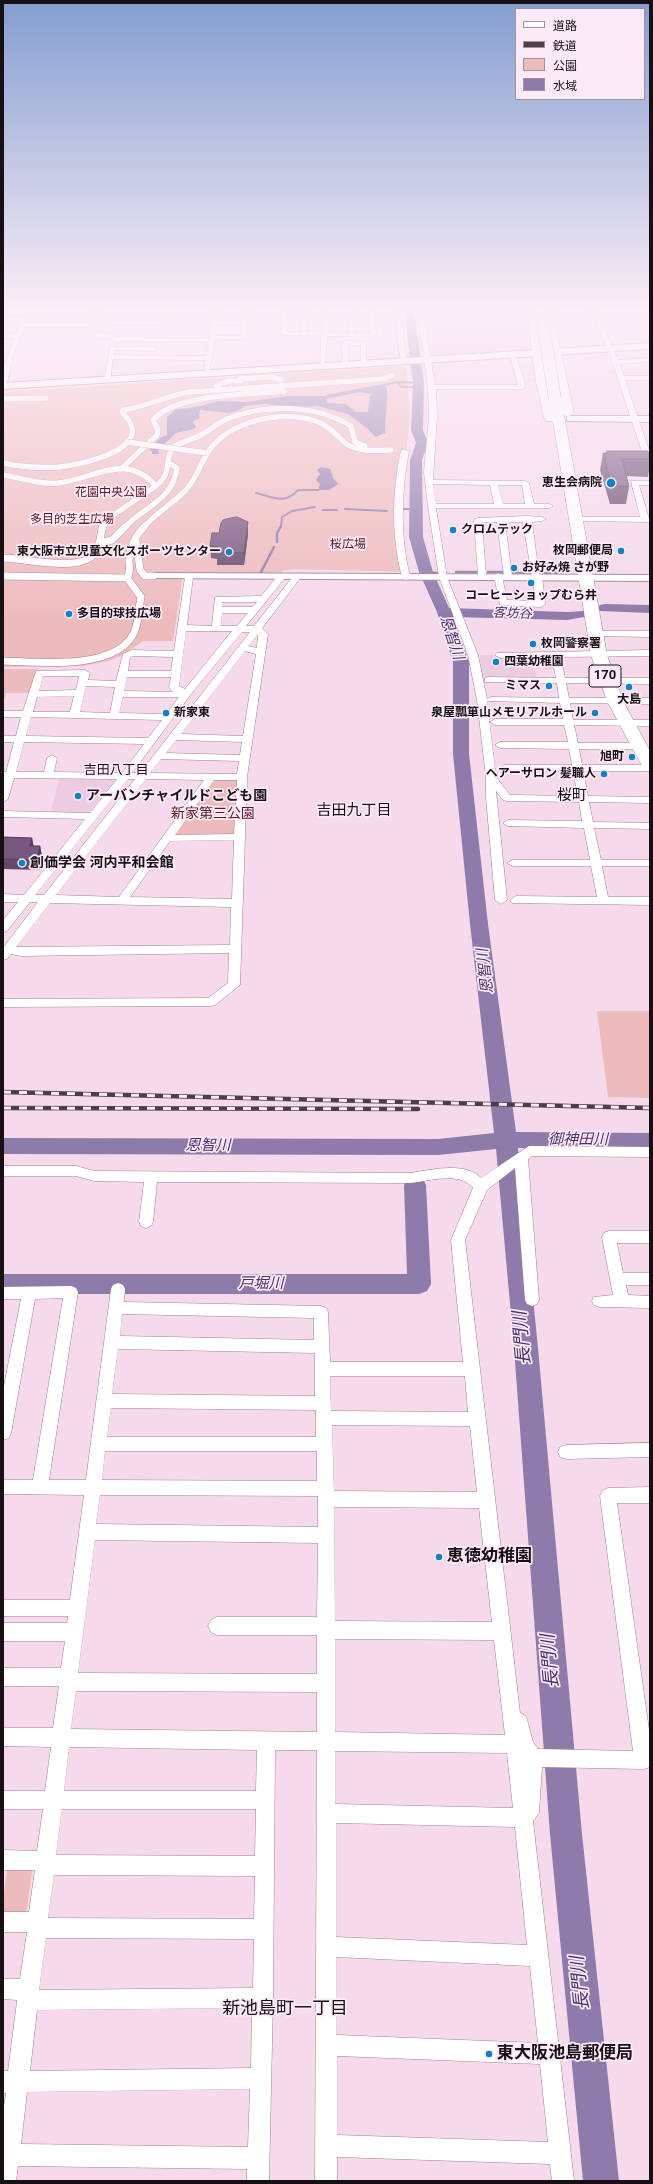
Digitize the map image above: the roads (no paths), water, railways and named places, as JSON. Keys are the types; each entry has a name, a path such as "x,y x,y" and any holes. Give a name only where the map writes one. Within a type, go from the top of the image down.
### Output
{"highway":[{"name":"170","path":"549,412 556,444 565,457"},
{"name":"170","path":"557,412 587,577 599,655 606,680 615,701 650,767"},
{"name":"170","path":"565,457 572,444 568,412"}],"street":[{"path":"3,463 36,467 78,464 112,452 127,442 131,436 133,427 129,418 122,412"},
{"path":"121,469 157,435 157,425 153,420 157,413 160,412"},
{"path":"3,558 63,564 74,563 92,556 97,550 100,529 104,523 156,486 167,475 170,463 170,451 180,443 197,437 239,412"},
{"path":"307,412 336,416 351,426 355,436 353,438 358,444 391,450"},
{"path":"432,412 428,472 442,577 458,612 473,655 478,679 492,777 491,797 502,900"},
{"path":"633,412 638,432 646,444 649,459"},
{"path":"127,578 130,574 128,560 134,540 153,515 178,497 192,484 200,463 216,442 241,426 263,420 286,418 324,424 334,430 351,446 365,450 404,451 400,485 398,525 401,556 408,577"},
{"path":"570,419 650,419"},
{"path":"638,432 650,432"},
{"path":"127,442 214,455"},
{"path":"170,463 177,468 175,482 168,492 137,524 131,538 136,541 140,570 145,576 536,576 650,578"},
{"path":"3,475 41,483 59,483 80,480 100,471 121,469 143,473 152,479 156,486"},
{"path":"429,482 525,483 530,506"},
{"path":"494,483 499,506"},
{"path":"576,519 647,520 634,483 650,483"},
{"path":"638,498 650,499"},
{"path":"99,543 112,540 130,521 149,506 158,502"},
{"path":"432,506 549,506"},
{"path":"501,520 503,603 541,604 527,518"},
{"path":"482,576 478,520 542,518"},
{"path":"3,576 127,578"},
{"path":"3,928 124,777 188,692 256,610 282,576"},
{"path":"5,953 175,737 298,576"},
{"path":"188,692 178,691 174,687 177,654 189,577"},
{"path":"3,662 82,660 106,655 124,646 134,632 141,597 127,578"},
{"path":"216,628 218,599 264,599"},
{"path":"217,610 256,610"},
{"path":"3,1003 211,1002 234,985 242,777 263,634 258,629 181,628"},
{"path":"596,634 650,634"},
{"path":"243,648 261,652"},
{"path":"114,716 126,656 132,653 177,654"},
{"path":"500,655 599,655 650,653"},
{"path":"556,655 603,901"},
{"path":"3,799 6,775 21,739 39,673 85,673 74,715"},
{"path":"82,683 176,674"},
{"path":"488,680 650,681"},
{"path":"118,694 170,695 188,692"},
{"path":"33,694 80,694"},
{"path":"491,700 650,701"},
{"path":"3,714 171,716"},
{"path":"495,722 650,723"},
{"path":"175,737 248,738"},
{"path":"3,739 152,741"},
{"path":"500,745 640,746"},
{"path":"159,756 245,758"},
{"path":"48,776 52,758"},
{"path":"504,768 650,767"},
{"path":"6,775 242,777"},
{"path":"123,899 210,777"},
{"path":"492,777 507,798 650,800"},
{"path":"3,814 92,816"},
{"path":"508,823 650,826"},
{"path":"167,838 240,837"},
{"path":"513,863 650,863"},
{"path":"3,898 123,899 236,903"},
{"path":"516,900 650,901"},
{"path":"5,953 235,949"},
{"path":"563,2181 527,1849 471,1368 458,1240 484,1184 529,1151 650,1152"},
{"path":"519,1158 532,1300"},
{"path":"3,1171 76,1171 94,1176 410,1178 438,1174 460,1175 472,1178 484,1184"},
{"path":"146,1222 151,1176"},
{"path":"622,1302 609,1238 650,1237"},
{"path":"617,1279 650,1279"},
{"path":"5,2181 10,2082 28,1995 118,1289"},
{"path":"3,1433 29,1292"},
{"path":"3,1293 71,1292 40,1488"},
{"path":"599,1302 650,1302"},
{"path":"116,1308 321,1312 326,1494 325,1813 328,2045 326,2181"},
{"path":"112,1342 322,1347"},
{"path":"322,1369 471,1368"},
{"path":"104,1401 477,1419"},
{"path":"98,1444 325,1444"},
{"path":"566,1452 650,1450"},
{"path":"3,1487 326,1494 487,1500"},
{"path":"533,1758 588,1757 647,1760 608,1496 650,1495"},
{"path":"86,1532 326,1535"},
{"path":"3,1608 77,1608"},
{"path":"217,1626 502,1631"},
{"path":"3,1632 74,1632"},
{"path":"507,1673 525,1745 533,1758 527,1849"},
{"path":"3,1677 325,1683"},
{"path":"3,1737 266,1741 325,1740 515,1744"},
{"path":"258,2181 264,1998 266,1741"},
{"path":"3,1800 266,1800"},
{"path":"325,1813 523,1818"},
{"path":"3,1860 45,1863 265,1866"},
{"path":"3,1922 37,1925 264,1929"},
{"path":"327,1947 539,1956"},
{"path":"3,1989 28,1995 264,1998"},
{"path":"328,2045 550,2054"},
{"path":"10,2082 261,2078"},
{"path":"327,2146 560,2153"},
{"path":"6,2158 259,2158"}],"water":[{"path":"173,412 200,412 199,419 193,421 196,427 194,429 176,433 158,450 159,454 152,454 152,451 149,450 160,438 167,435 167,417"},
{"path":"340,412 386,412 385,433 375,437 368,429 348,414"},
{"path":"321,467 330,469 334,480 338,483 329,490 318,490 320,484 316,480 320,474 317,470"}],"waterway":[{"name":"恩智川","path":"418,412 417,430 422,443 416,460 416,537 426,572 444,612"},
{"path":"256,493 283,499 293,495 298,490 318,490"},
{"path":"281,527 282,517 292,511 315,507"},
{"path":"345,509 387,511"},
{"path":"402,509 414,509"},
{"path":"323,510 337,510"},
{"path":"277,542 277,533 281,526"},
{"path":"256,574 260,574 274,547"},
{"path":"426,572 437,573"},
{"path":"456,572 476,572"},
{"path":"488,572 503,572"},
{"path":"512,573 531,573"},
{"path":"538,573 563,573"},
{"name":"客坊谷","path":"605,608 650,609"},
{"name":"客坊谷","path":"444,612 567,616 579,614"},
{"name":"恩智川","path":"444,612 461,662 461,754 479,924 506,1140"},
{"name":"恩智川","path":"3,1146 438,1147 506,1140"},
{"name":"御神田川","path":"506,1140 650,1141"},
{"name":"長門川","path":"506,1140 526,1348 566,1834 601,2181"},
{"name":"戸堀川","path":"3,1284 419,1284 415,1185"}],"railway":[{"path":"3,1092 650,1108"},
{"path":"3,1108 418,1109"}],"place":[{"name":"恵生会病院","path":"611,483"},
{"name":"クロムテック","path":"453,530"},
{"name":"枚岡郵便局","path":"621,551"},
{"name":"東大阪市立児童文化スポーツセンター","path":"229,552"},
{"name":"お好み焼 さが野","path":"514,568"},
{"name":"コーヒーショップむら井","path":"531,583"},
{"name":"多目的球技広場","path":"69,614"},
{"name":"枚岡警察署","path":"533,644"},
{"name":"四葉幼稚園","path":"496,662"},
{"name":"ミマス","path":"549,686"},
{"name":"大島","path":"629,687"},
{"name":"新家東","path":"166,713"},
{"name":"泉屋瓢箪山メモリアルホール","path":"595,713"},
{"name":"旭町","path":"632,757"},
{"name":"ヘアーサロン 髪職人","path":"604,774"},
{"name":"アーバンチャイルドこども園","path":"78,796"},
{"name":"創価学会 河内平和会館","path":"22,863"},
{"name":"恵徳幼稚園","path":"439,1557"},
{"name":"東大阪池島郵便局","path":"489,2054"}],"district":[{"name":"吉田八丁目","path":"116,771"},
{"name":"桜町","path":"572,796"},
{"name":"吉田九丁目","path":"354,811"},
{"name":"新池島町一丁目","path":"285,2009"}],"park label":[{"name":"花園中央公園","path":"111,493"},
{"name":"多目的芝生広場","path":"72,520"},
{"name":"桜広場","path":"348,545"},
{"name":"新家第三公園","path":"213,814"}]}
